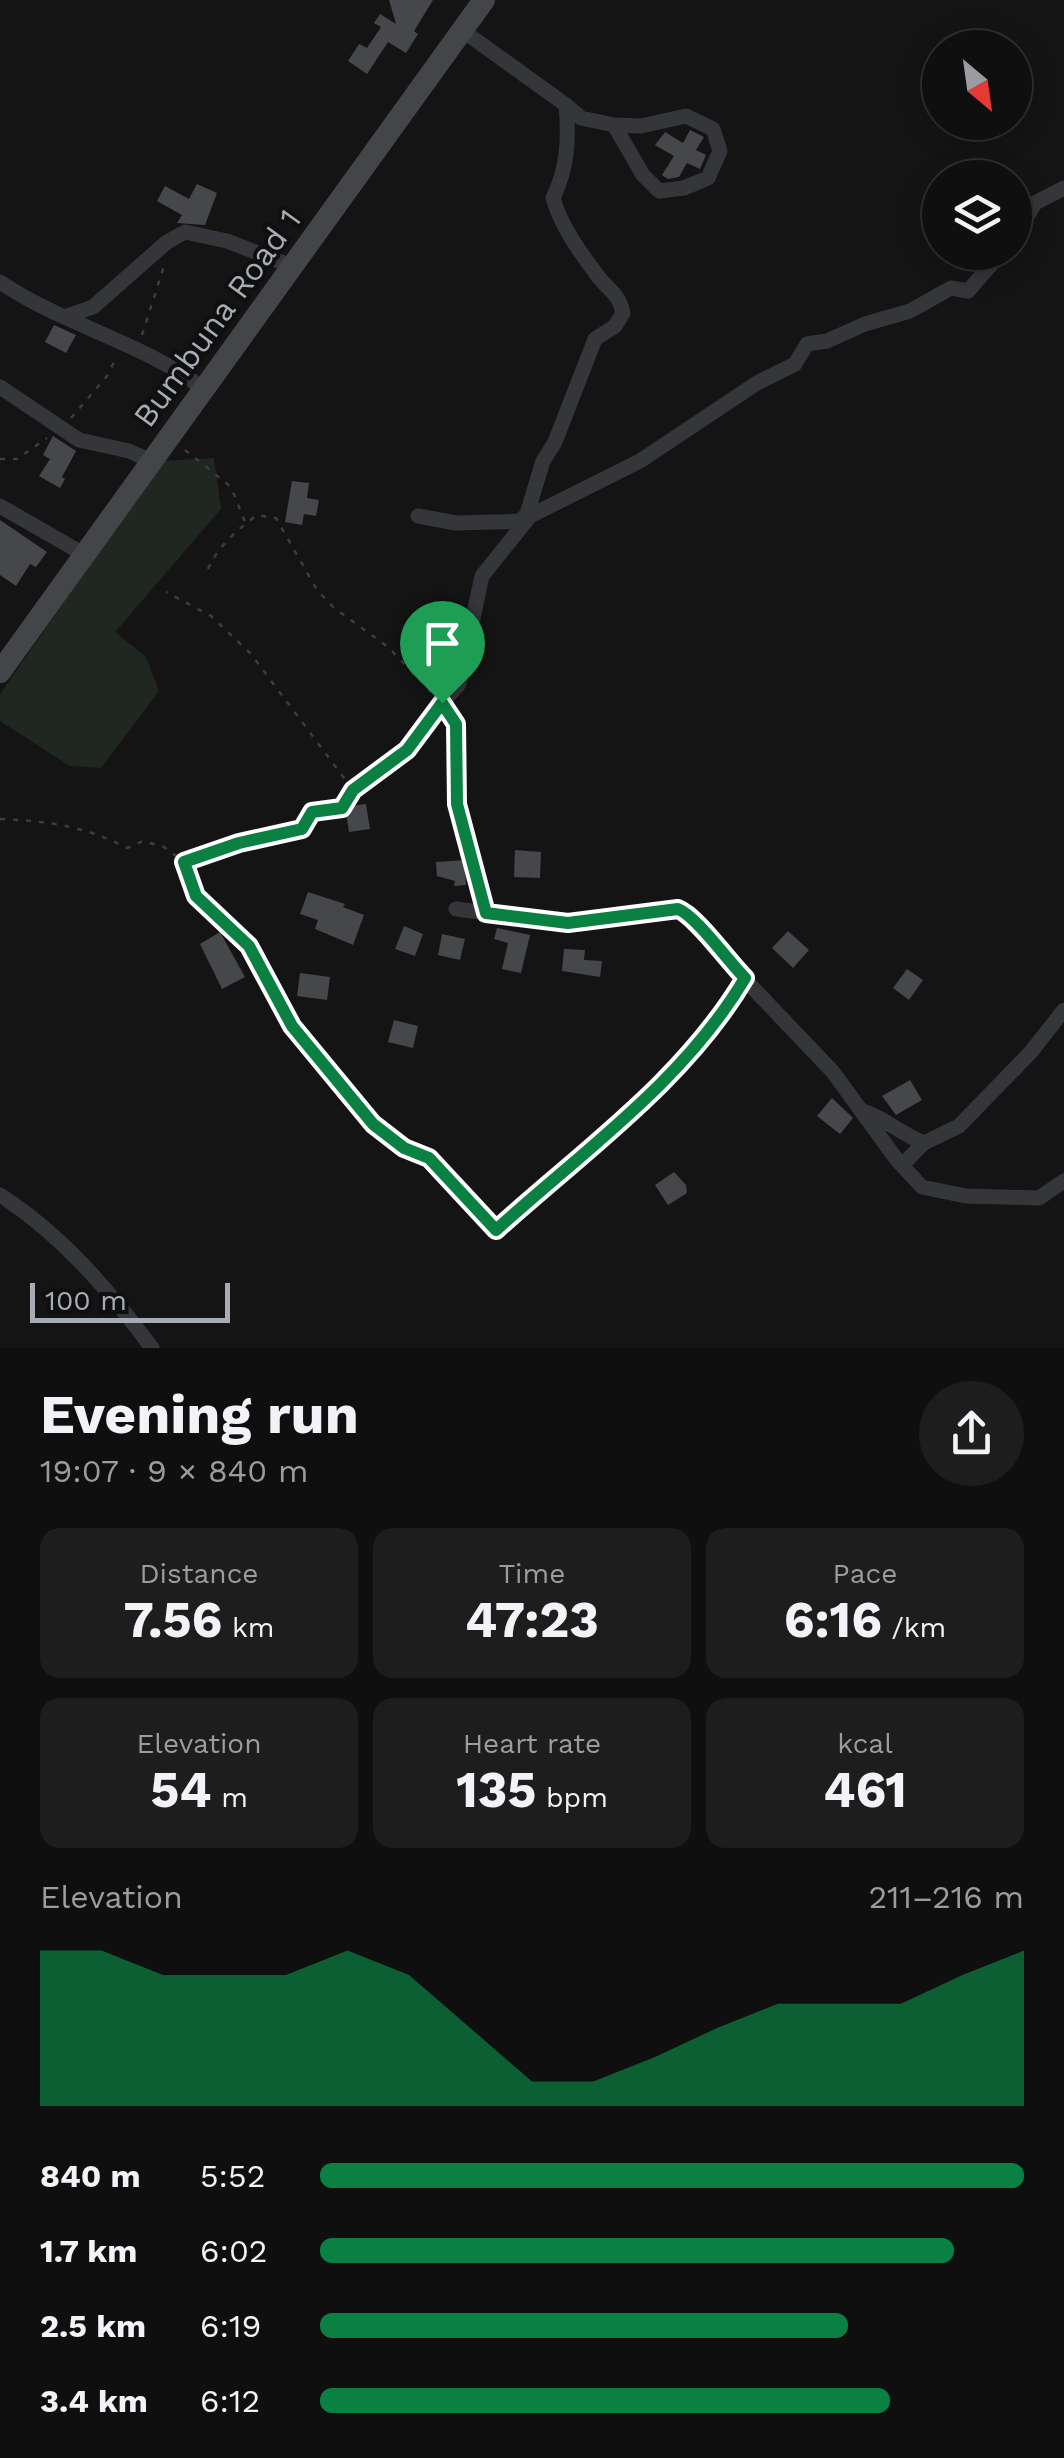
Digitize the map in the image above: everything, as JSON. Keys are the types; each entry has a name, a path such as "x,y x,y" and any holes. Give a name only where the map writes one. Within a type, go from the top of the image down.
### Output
{"main road":[{"name":"Bumbuna Road 1","path":"0,672 484,0"}],"street":[{"path":"469,22 466,33 581,118 640,126 686,116 714,129 720,151 708,178 684,188 659,191 643,175 614,125"},
{"path":"442,703 460,684 482,576 527,514 543,460 555,442 595,339 615,326 623,313 620,297 598,277 560,221 553,198 562,179 568,148 566,104"},
{"path":"1032,208 1036,202 1064,188"},
{"path":"67,316 93,307 167,242 185,232 227,240 294,268"},
{"path":"418,516 456,523 524,520 640,461 757,383 794,364 807,344 828,342 865,324 910,311 950,288 968,291 986,270"},
{"path":"0,282 24,298 157,356 205,390"},
{"path":"0,387 78,440 129,451 154,462"},
{"path":"0,506 87,556"},
{"path":"456,909 568,923 678,909 692,914 712,945 833,1072 922,1188 966,1196 1038,1198 1064,1181"},
{"path":"292,1026 373,1124 404,1148 429,1158 496,1230 637,1108 711,1026 745,978"},
{"path":"902,1166 924,1144 960,1126 1064,1010"},
{"path":"861,1111 875,1114 886,1126 924,1144"},
{"path":"0,1194 73,1252 111,1293 152,1348"}],"path":[{"path":"0,459 17,459 62,430"},
{"path":"174,434 190,456 230,487 246,524"},
{"path":"208,570 216,553 257,515 276,518 317,590 332,607 388,647 442,703 456,724 457,804 486,913"},
{"path":"166,592 210,616 251,654 353,790"},
{"path":"184,862 239,843 302,829 312,812 342,808 353,790 407,750 442,703"},
{"path":"0,819 52,822 98,832 127,848 143,841 164,847 184,862 196,896 249,946 292,1026"}],"shaded area":[{"path":"214,458 221,509 115,632 146,657 159,691 101,768 70,766 0,721 0,694 163,461"}],"building":[{"path":"389,0 433,0 406,53 388,42 367,74 348,61 359,44 367,48 381,27 374,23 380,14 396,24"},
{"path":"690,130 704,137 696,150 706,155 700,169 687,163 679,177 668,179 662,175 674,156 655,145 665,132 683,143"},
{"path":"197,184 217,193 205,225 177,223 182,215 157,201 165,186 189,199"},
{"path":"54,325 76,335 66,353 45,342"},
{"path":"53,436 76,451 60,488 39,476 50,459 43,455"},
{"path":"292,481 309,483 307,498 319,500 316,516 304,514 302,525 285,522"},
{"path":"0,520 47,552 36,567 30,564 16,586 0,575"},
{"path":"366,804 370,829 349,832 345,807"},
{"path":"515,850 541,852 540,878 514,877"},
{"path":"465,860 466,885 454,886 455,881 437,876 436,862"},
{"path":"308,892 364,915 353,945 315,929 318,920 300,914"},
{"path":"404,926 423,934 415,956 395,949"},
{"path":"497,928 530,935 521,973 502,969 508,943 494,939"},
{"path":"788,931 809,950 793,968 772,948"},
{"path":"220,932 245,977 222,989 200,944"},
{"path":"442,934 465,939 460,960 438,955"},
{"path":"564,949 585,950 584,960 602,961 600,977 562,971"},
{"path":"907,969 923,980 909,1000 893,988"},
{"path":"300,973 330,977 327,1000 297,996"},
{"path":"394,1020 418,1026 413,1048 388,1042"},
{"path":"910,1080 922,1100 896,1115 882,1096"},
{"path":"832,1098 853,1118 840,1134 817,1116"},
{"path":"674,1172 686,1185 687,1193 668,1205 655,1185"}],"route":[{"path":"442,703 456,724 457,804 486,913 568,923 678,909 692,914 712,945 745,978 711,1026 658,1087 496,1230 429,1158 404,1148 373,1124 292,1026 249,946 196,896 184,862 239,843 302,829 312,812 342,808 353,790 373,779 407,750 442,703"}]}
